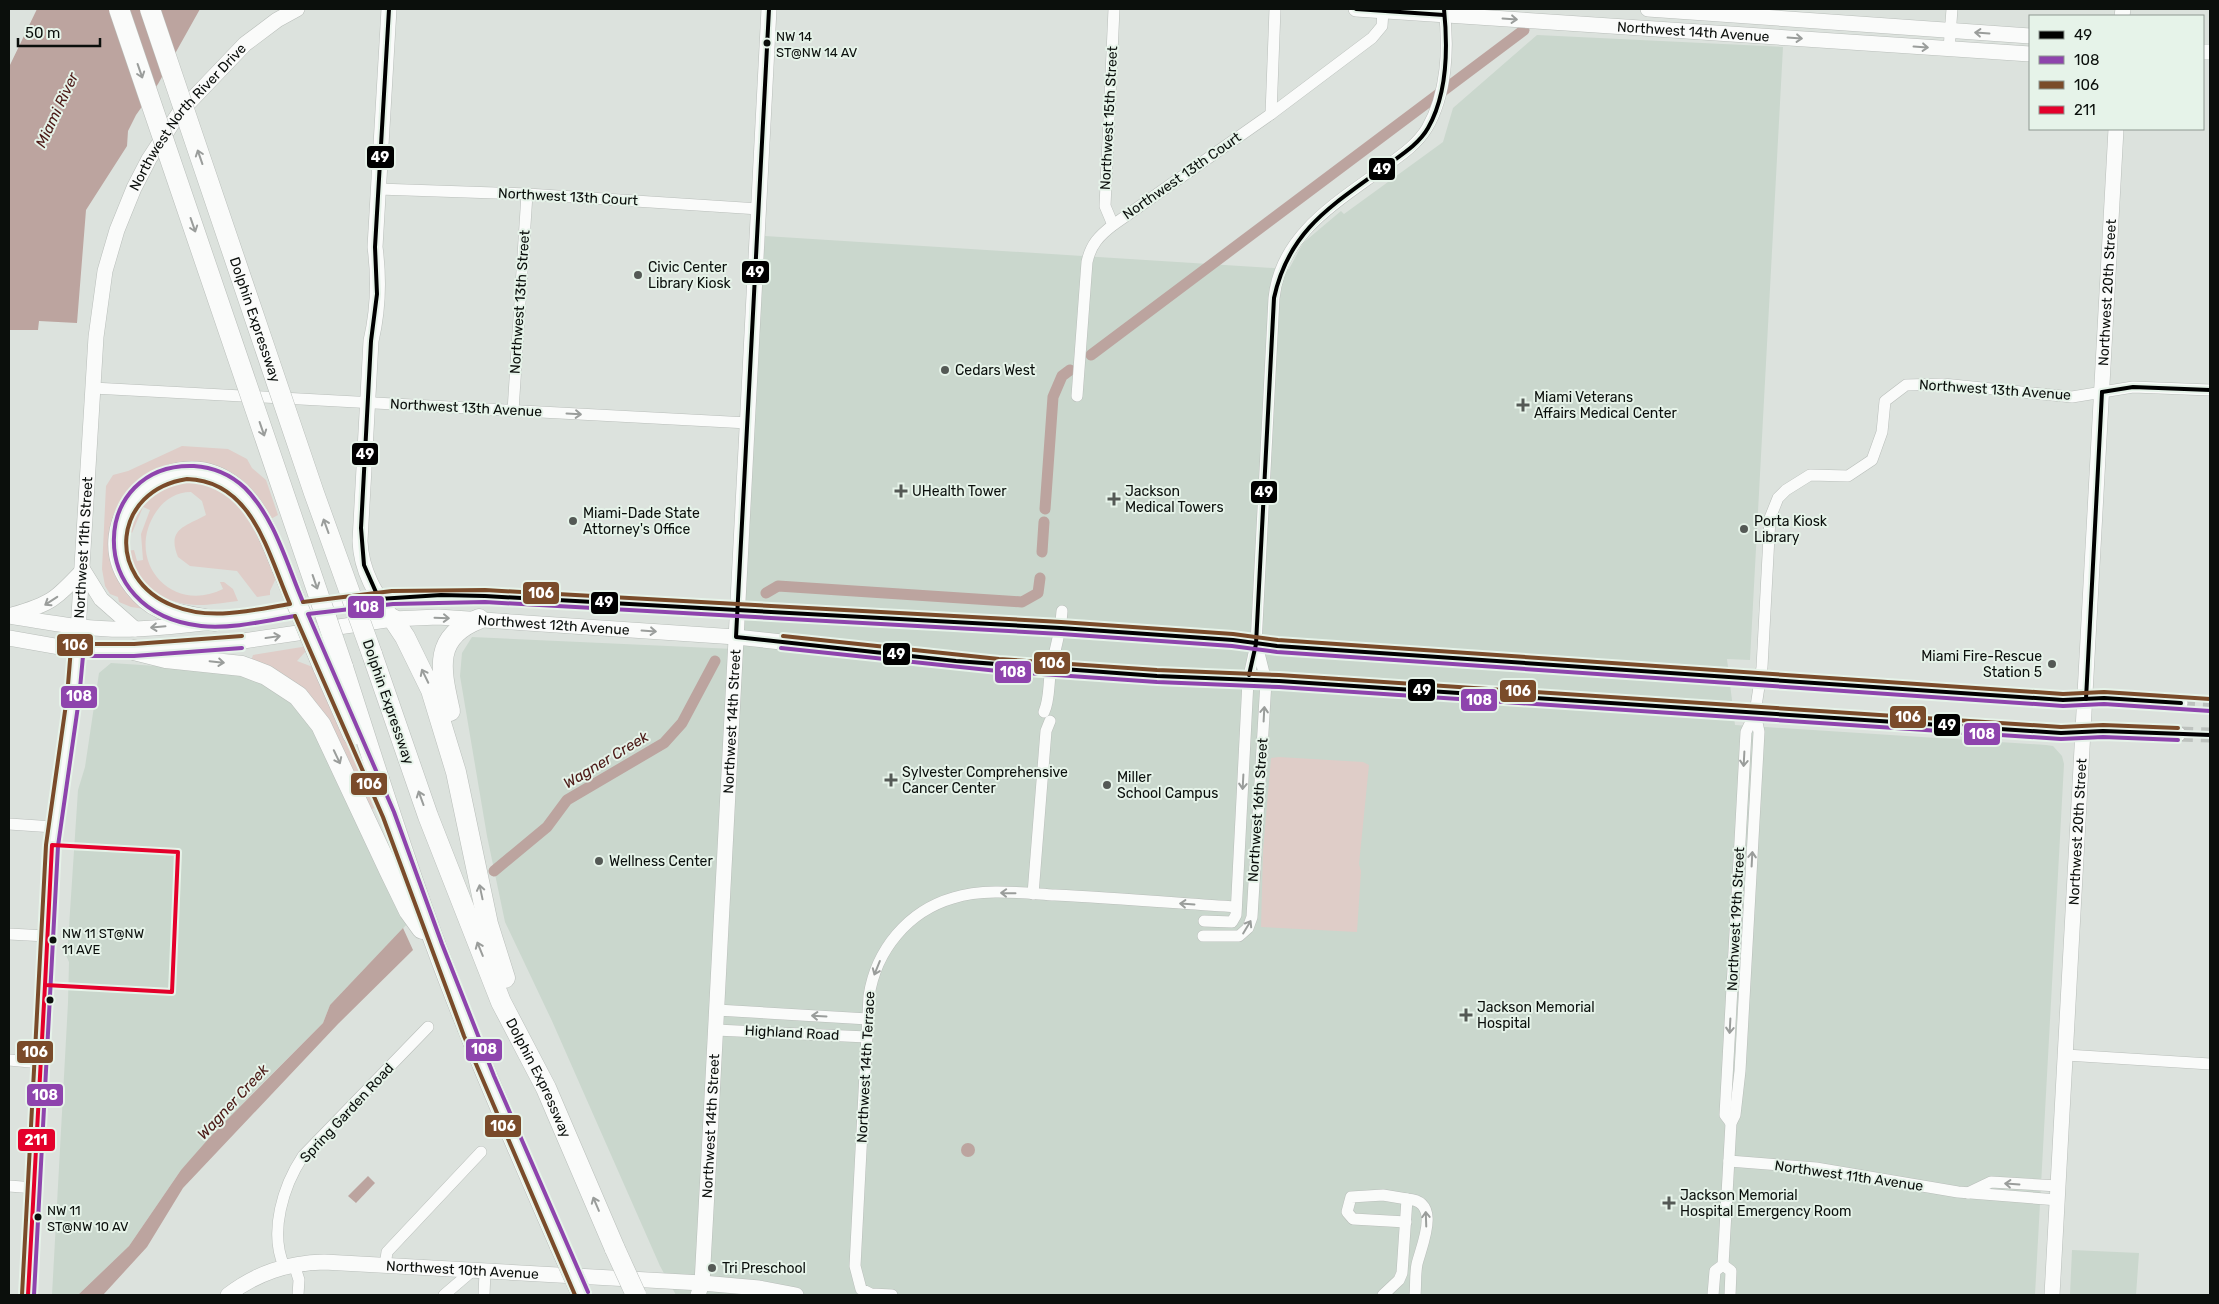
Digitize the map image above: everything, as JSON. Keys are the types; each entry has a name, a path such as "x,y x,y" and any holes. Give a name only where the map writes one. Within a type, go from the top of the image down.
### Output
{"highway":[{"name":"Dolphin Expressway","path":"119,9 343,667 397,835 436,948 518,1151 582,1295"},
{"name":"Dolphin Expressway","path":"150,9 402,746 501,1002 546,1088 636,1295"},
{"path":"215,621 159,608 138,591 126,573 120,551 120,527 129,507 144,489 166,476 182,472 206,474 228,482 241,493 257,514 397,835"},
{"path":"393,619 405,637 431,690 456,772 488,924 498,960 546,1088"},
{"path":"456,772 454,732 442,660 445,647 456,631 479,619"},
{"path":"134,650 166,658 223,663 256,670 284,685 306,704 328,738 409,911 436,948"}],"main road":[{"name":"Northwest North River Drive","path":"110,250 124,210 141,173 179,113 241,47 276,20 297,9"},
{"name":"Northwest 14th Street","path":"702,1291 769,9"},
{"name":"Northwest 14th Avenue","path":"1356,9 1444,12 2029,54"},
{"name":"Northwest 14th Avenue","path":"1648,9 2029,36"},
{"path":"388,10 375,247 378,266 374,327 371,340 361,553 371,586 393,619"},
{"name":"Northwest 20th Street","path":"2052,1295 2116,130"},
{"name":"Northwest 11th Street","path":"28,1295 54,827 72,708 83,570 100,300 110,250"},
{"path":"9,616 44,606 54,600 83,570 106,604 135,629"},
{"name":"Northwest 12th Avenue","path":"9,616 79,628 135,629 215,621 379,599 441,595 1105,631"},
{"name":"Northwest 12th Avenue","path":"9,638 77,650 134,650 242,642 413,617 479,619 736,637 956,661 1099,672"},
{"path":"1133,633 1256,644 2063,700 2104,698 2180,703"},
{"path":"1130,674 1266,681 2061,733 2178,734"},
{"name":"Northwest 10th Avenue","path":"228,1295 255,1278 289,1265 324,1262 478,1271 702,1291 760,1288 794,1295"}],"street":[{"name":"Northwest 15th Street","path":"1113,225 1105,206 1114,9"},
{"path":"1271,114 1275,9"},
{"path":"1949,49 1952,9"},
{"name":"Northwest 13th Court","path":"1077,396 1087,262 1093,243 1113,225 1271,114 1378,32 1382,26 1383,11"},
{"name":"Northwest 16th Street","path":"1236,907 1248,681 1256,644 1274,298 1279,272 1291,246 1313,222 1411,147 1427,129 1435,112 1442,89 1444,12"},
{"name":"Northwest 13th Court","path":"378,189 527,194 759,209"},
{"name":"Northwest 13th Street","path":"513,411 527,194"},
{"name":"Northwest 13th Avenue","path":"1770,518 1778,498 1786,490 1810,475 1848,476 1872,460 1882,432 1884,401 1906,385 1943,384 2072,397 2133,387 2210,390"},
{"name":"Northwest 13th Avenue","path":"94,388 748,423"},
{"name":"Northwest 19th Street","path":"1714,1295 1715,1271 1723,1265 1731,1124 1735,1115 1740,1071 1759,732 1754,714 1760,679 1770,518"},
{"path":"1033,894 1051,668 1061,628 1062,611"},
{"name":"Northwest 16th Street","path":"1203,936 1239,936 1248,928 1252,917 1266,681 1256,644"},
{"path":"9,824 54,827"},
{"name":"Northwest 14th Terrace","path":"892,1295 871,1294 861,1289 855,1266 871,983 882,956 896,934 918,914 939,902 964,895 1033,894 1236,907"},
{"path":"1204,920 1232,922 1236,915 1236,907"},
{"path":"9,934 47,936"},
{"name":"Highland Road","path":"717,1010 868,1019"},
{"name":"Spring Garden Road","path":"298,1295 299,1280 278,1249 281,1209 295,1168 303,1156 428,1027"},
{"name":"Highland Road","path":"716,1030 867,1037"},
{"path":"2066,1055 2210,1064"},
{"path":"9,1060 41,1063"},
{"path":"385,1266 387,1252 481,1152"},
{"name":"Northwest 11th Avenue","path":"1729,1161 1816,1168 1968,1192 2058,1193"},
{"path":"9,1186 34,1188"},
{"path":"1406,1222 1353,1219 1347,1212 1351,1197 1383,1195 1419,1202 1425,1208 1426,1238 1417,1266 1415,1295"},
{"path":"1384,1294 1399,1280 1402,1273 1407,1199"},
{"name":"Northwest 19th Street","path":"1723,1265 1731,1271 1730,1295"},
{"path":"444,1295 478,1271 484,1295"},
{"path":"1384,1294 1398,1293 1402,1295"}],"shaded area":[{"name":"Miller School Campus","path":"1537,35 1783,47 1750,660 1727,659 1735,725 2046,745 2053,746 2062,756 2064,764 2035,1295 676,1295 660,1266 552,1021 505,922 487,836 460,676 462,653 472,637 734,649 765,236 1289,269 1303,243 1341,211 1344,214 1443,142 1453,108"},
{"path":"182,446 228,449 247,459 252,468 266,480 278,515 269,520 196,465 114,524 145,609 131,607 119,602 118,597 110,594 105,586 102,569 106,486 113,475 128,471"},
{"path":"204,479 242,504 278,574 270,595 257,597 237,571 190,566 178,557 175,540 180,529 206,515 202,501 191,492 180,493 171,498 156,512 148,530 146,548 149,564 158,578 171,589 186,595 204,595 223,589 220,582 224,582 233,589 238,601 191,605 170,601 145,591 126,551 134,550 137,561 143,560 141,534 150,510 143,507 132,533 126,527 158,486"},
{"path":"308,646 297,661 318,669 374,808 369,811 331,733 250,664 253,655"},
{"path":"111,663 248,672 308,716 408,923 330,1005 323,1023 251,1095 181,1170 129,1246 78,1295 52,1295 68,1003 69,962 65,953 68,942 78,790 85,767 99,673"},
{"path":"1271,758 1363,762 1369,765 1359,864 1361,871 1357,932 1261,927 1263,851"},
{"path":"2072,1250 2139,1253 2136,1295 2070,1295"}],"water":[{"name":"Miami River","path":"37,9 200,9 158,84 136,115 128,131 127,146 86,210 77,323 39,321 38,330 9,330 9,67"},
{"name":"Wagner Creek","path":"403,928 413,950 338,1024 183,1188 147,1247 103,1295 78,1295 129,1246 181,1170 210,1137 323,1023 330,1005"},
{"path":"968,1143 973,1145 975,1150 973,1155 968,1157 963,1155 961,1150 963,1145"},
{"path":"368,1176 375,1183 356,1203 348,1196"}],"waterway":[{"path":"1091,355 1524,30"},
{"path":"1045,509 1053,397 1062,376 1070,370"},
{"path":"1042,552 1044,522"},
{"path":"766,593 778,586 1022,602 1038,593 1040,578"},
{"name":"Wagner Creek","path":"494,871 547,827 567,800 664,743 682,723 715,661"}],"tunnel":[{"path":"1105,631 1133,633"},
{"path":"1099,672 1130,674"},
{"path":"2180,703 2210,705"},
{"path":"2178,734 2210,735"}],"transit line":[{"name":"49","path":"379,599 364,565 361,528 371,341 377,294 375,247 389,9"},
{"name":"49","path":"769,9 736,637 956,661 1157,676 1279,681 2061,733 2103,731 2210,735"},
{"name":"49","path":"1356,9 1444,15"},
{"name":"49","path":"1249,675 1256,644 1274,298 1281,274 1290,254 1302,236 1316,221 1348,193 1409,149 1428,128 1440,100 1443,85 1446,55 1444,9"},
{"name":"49","path":"2102,392 2133,387 2210,390"},
{"name":"49","path":"2086,699 2102,392"},
{"name":"108","path":"295,616 248,624 213,627 201,626 162,615 135,595 119,569 114,540 119,511 135,487 160,471 194,466 215,470 228,476 245,488 264,513 279,542 303,602"},
{"name":"106","path":"187,479 209,483 228,492 243,506 265,543 290,604 232,613 202,613 174,606 151,593 136,576 128,557 126,536 132,517 144,500 162,487 187,479"},
{"name":"106","path":"303,602 392,591 485,590 1061,622 1233,634 1278,640 2063,694 2104,692 2210,699"},
{"name":"49","path":"379,599 441,595 485,596 1061,628 1233,640 1277,646 2063,700 2104,698 2181,703"},
{"name":"108","path":"588,1292 494,1076 442,944 394,812 308,614 393,604 485,602 1061,634 1232,646 1277,652 2063,706 2104,704 2210,711"},
{"name":"106","path":"295,616 383,817 464,1036 575,1295"},
{"name":"106","path":"22,1295 46,845 67,697 71,648 76,644 134,644 242,636"},
{"name":"106","path":"783,636 999,659 1157,670 1279,675 2061,727 2103,725 2178,728"},
{"name":"108","path":"34,1295 58,846 79,699 83,656 134,656 242,648"},
{"name":"108","path":"781,648 998,671 1157,682 1279,687 2061,739 2103,737 2178,740"},
{"name":"211","path":"52,845 178,852 172,992 45,985 52,845"},
{"name":"211","path":"28,1295 45,985"}],"place":[{"name":"NW 14 ST@NW 14 AV","path":"767,43"},
{"name":"Civic Center Library Kiosk","path":"638,275"},
{"name":"Cedars West","path":"945,370"},
{"name":"Miami Veterans Affairs Medical Center","path":"1523,405"},
{"name":"UHealth Tower","path":"901,491"},
{"name":"Jackson Medical Towers","path":"1114,499"},
{"name":"Miami-Dade State Attorney's Office","path":"573,521"},
{"name":"Porta Kiosk Library","path":"1744,529"},
{"name":"Miami Fire-Rescue Station 5","path":"2052,664"},
{"name":"Sylvester Comprehensive Cancer Center","path":"891,780"},
{"name":"Miller School Campus","path":"1107,785"},
{"name":"Wellness Center","path":"599,861"},
{"name":"NW 11 ST@NW 11 AVE","path":"53,940"},
{"name":"Jackson Memorial Hospital","path":"1466,1015"},
{"name":"Jackson Memorial Hospital Emergency Room","path":"1669,1203"},
{"name":"NW 11 ST@NW 10 AV","path":"38,1217"},
{"name":"Tri Preschool","path":"712,1268"}]}
